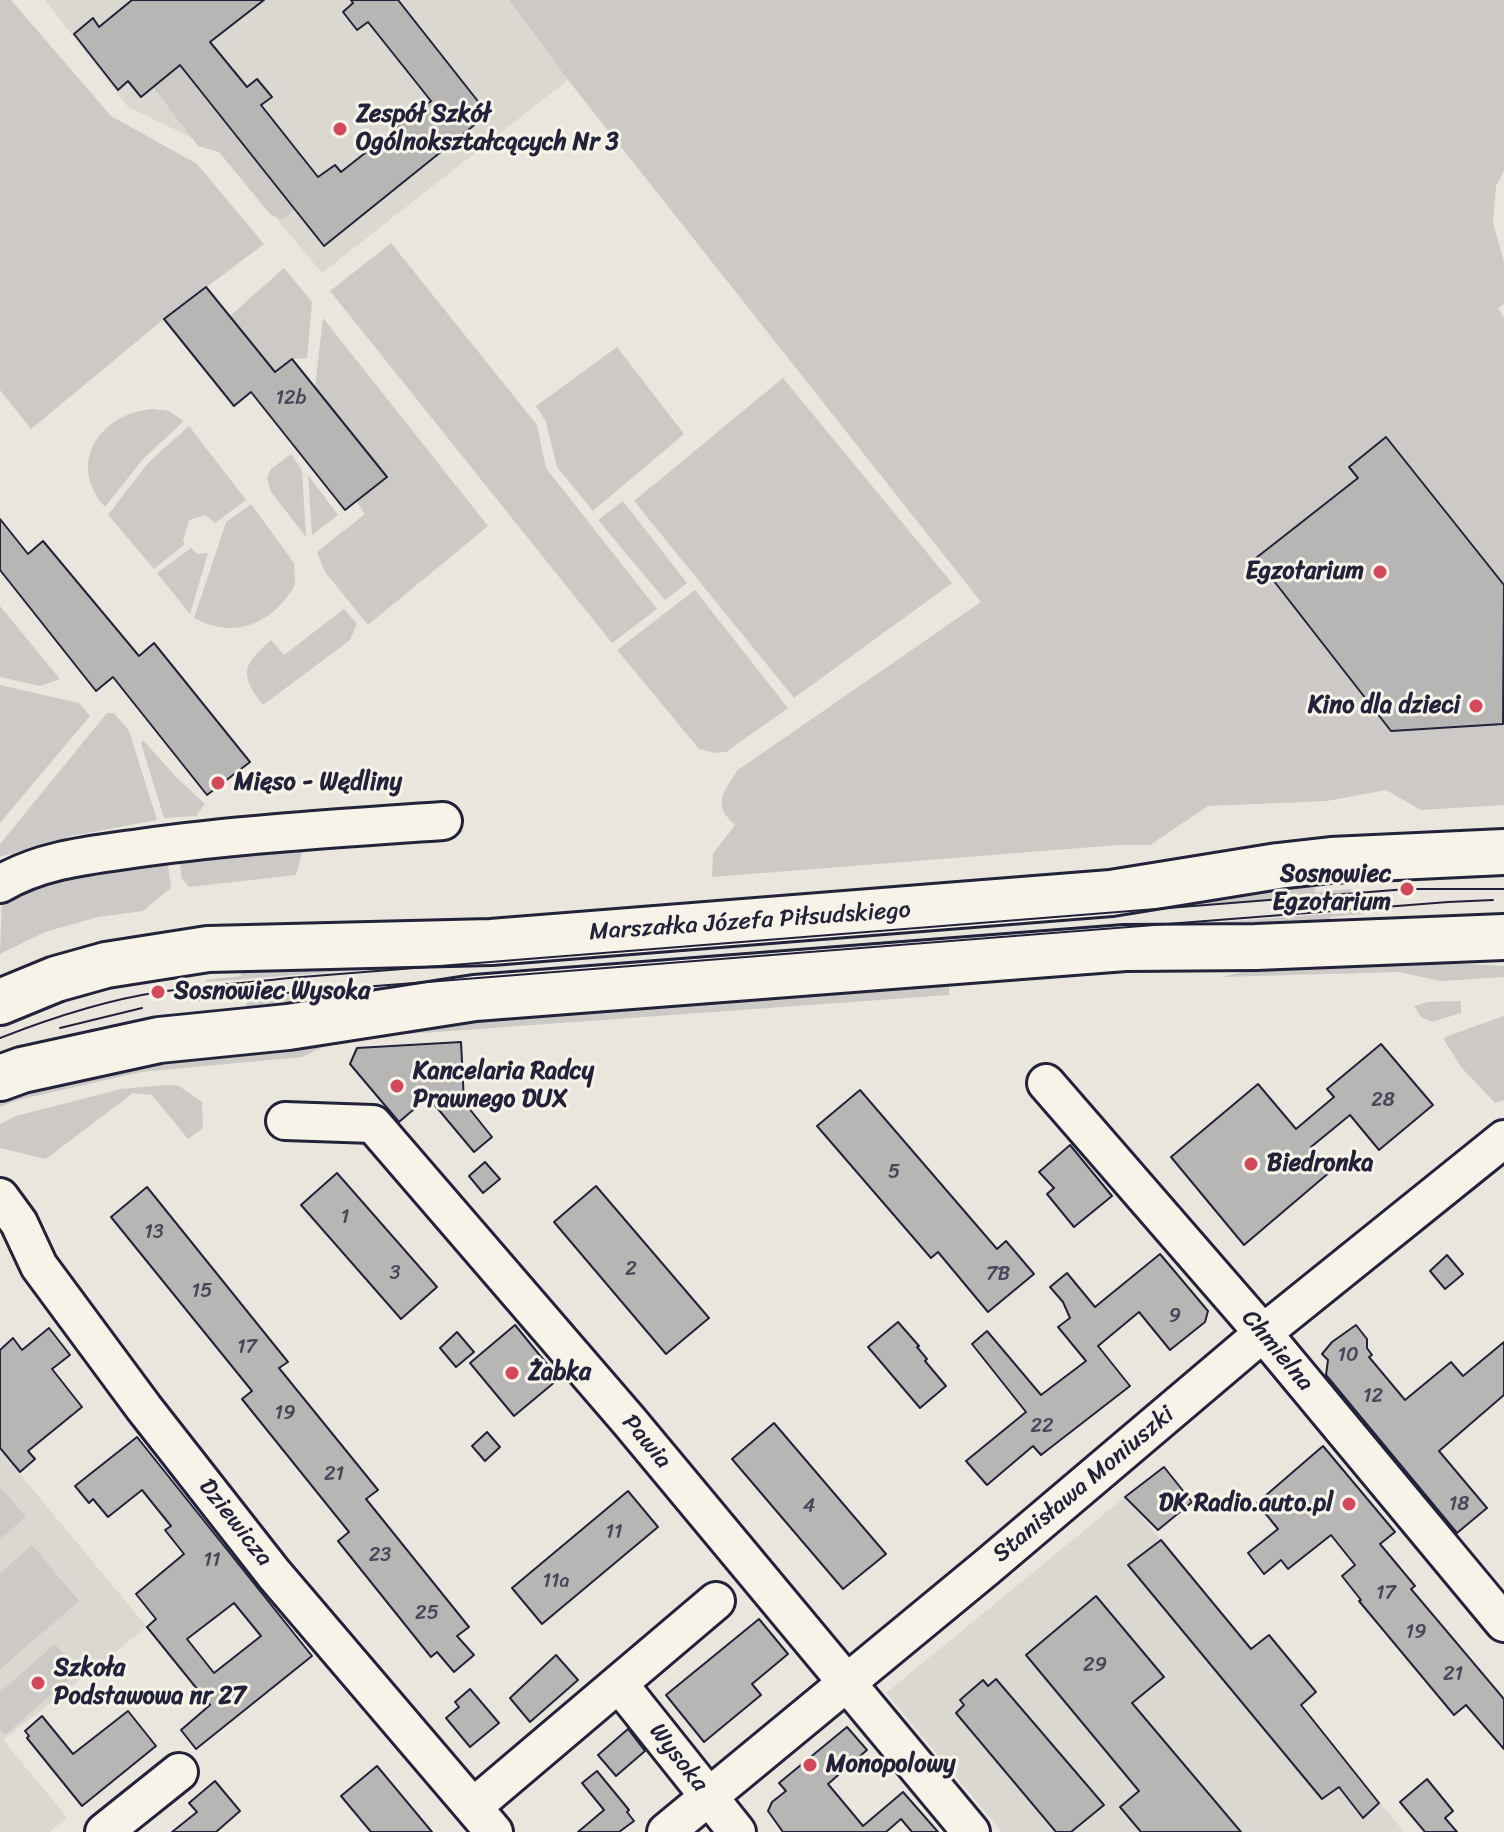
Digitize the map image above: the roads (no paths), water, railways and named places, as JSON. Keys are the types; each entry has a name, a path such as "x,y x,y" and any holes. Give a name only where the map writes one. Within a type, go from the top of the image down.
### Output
{"main road":[{"name":"Marszałka Józefa Piłsudskiego","path":"0,1002 56,979 106,965 208,949 491,942 1111,893 1331,860 1504,852"},
{"path":"0,1078 22,1070 159,1040 288,1027 475,998 1111,949 1256,947 1504,937"}],"street":[{"path":"0,884 22,871 64,859 184,841 443,821"},
{"name":"Chmielna","path":"1046,1083 1263,1333 1504,1623"},
{"name":"Pawia","path":"285,1121 373,1124 538,1315 971,1832"},
{"name":"Stanisława Moniuszki","path":"666,1832 1263,1333 1504,1139"},
{"name":"Dziewicza","path":"0,1197 19,1223 39,1266 144,1408 274,1574 483,1819"},
{"path":"483,1819 619,1684 716,1601"},
{"name":"Wysoka","path":"619,1684 737,1832"},
{"path":"104,1832 179,1772"}],"tram line":[{"path":"0,1038 78,1010 139,995 289,978 1407,889 1504,889"},
{"path":"197,1000 1493,900"},
{"path":"60,1028 142,1008"}],"place":[{"name":"Zespół Szkół Ogólnokształcących Nr 3","path":"340,129"},
{"name":"Egzotarium","path":"1380,572"},
{"name":"Kino dla dzieci","path":"1476,706"},
{"name":"Mięso - Wędliny","path":"218,783"},
{"name":"Sosnowiec Egzotarium","path":"1407,889"},
{"name":"Sosnowiec Wysoka","path":"158,992"},
{"name":"Kancelaria Radcy Prawnego DUX","path":"397,1086"},
{"name":"Biedronka","path":"1251,1164"},
{"name":"Żabka","path":"512,1373"},
{"name":"DK Radio.auto.pl","path":"1349,1504"},
{"name":"Szkoła Podstawowa nr 27","path":"38,1683"},
{"name":"Monopolowy","path":"810,1765"}]}
